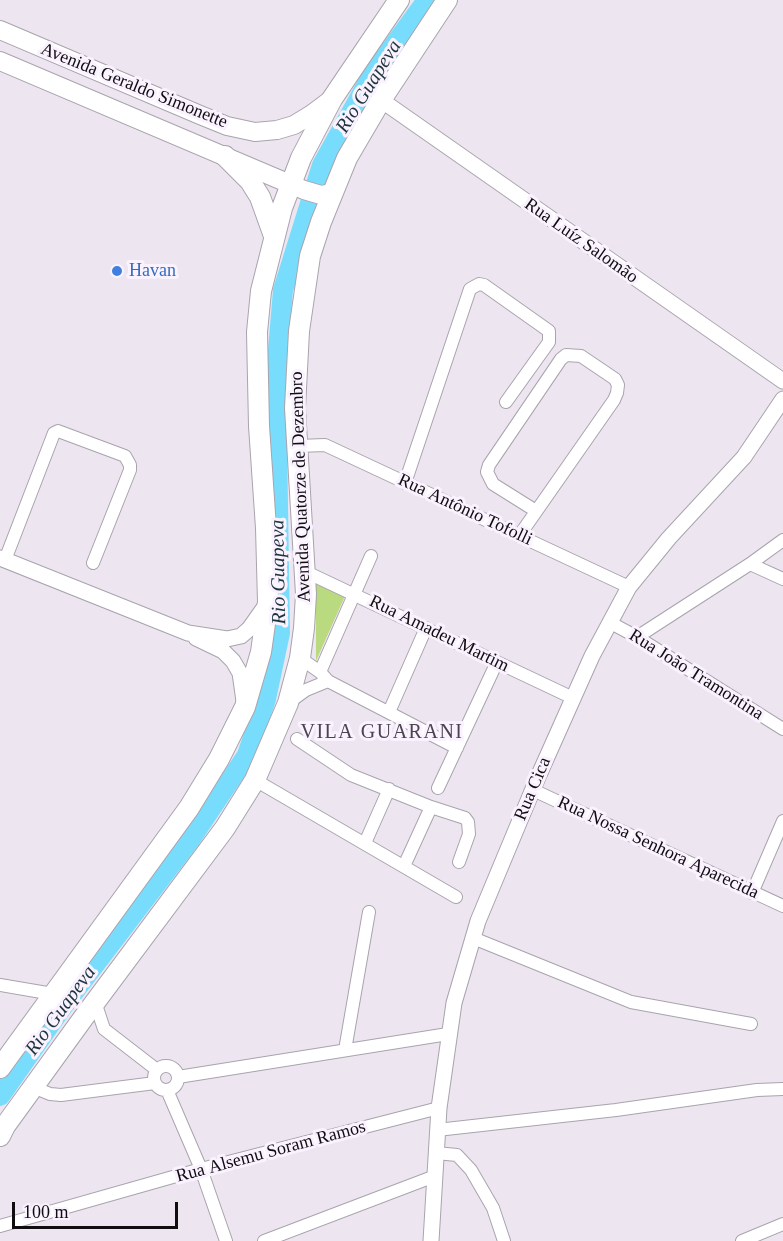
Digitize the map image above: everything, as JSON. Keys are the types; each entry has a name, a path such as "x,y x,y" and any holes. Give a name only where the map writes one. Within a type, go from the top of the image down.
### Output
{"main road":[{"name":"Avenida Quatorze de Dezembro","path":"0,1136 95,1002 225,828 255,780 288,703 300,658 306,606 295,408 298,331 310,256 312,191 302,158 332,99 399,0"},
{"name":"Avenida Quatorze de Dezembro","path":"0,1068 189,808 219,759 245,707 261,652 268,602 259,426 257,332 261,291 274,236 312,191 347,158 381,100 447,0"},
{"name":"Avenida Geraldo Simonette","path":"0,30 227,126 255,132 277,130 294,125 332,99"},
{"name":"Avenida Geraldo Simonette","path":"0,61 312,191"},
{"path":"195,144 206,134 206,125 200,115"},
{"path":"225,156 250,181 260,197 274,236"}],"street":[{"name":"Rua Luíz Salomão","path":"381,100 783,381"},
{"path":"405,483 470,289 479,284 484,285 549,331 549,342 506,402"},
{"path":"519,536 614,400 618,385 615,379 581,356 566,355 561,359 489,465 487,472 493,484 536,511"},
{"name":"Rua Cica","path":"431,1241 439,1108 454,1003 473,938 533,790 573,698 628,587 663,545 744,457 783,399"},
{"path":"93,563 130,465 125,456 58,430 54,433 3,559 188,633 223,651 240,673 245,707"},
{"name":"Rua Antônio Tofolli","path":"298,446 325,446 628,587"},
{"path":"637,637 783,540"},
{"path":"288,703 324,676 371,556"},
{"path":"750,564 783,579"},
{"name":"Rua Amadeu Martim","path":"304,570 573,698"},
{"path":"188,633 227,639 241,636 253,624 268,602"},
{"name":"Rua João Tramontina","path":"609,622 637,637 783,729"},
{"path":"389,712 426,628"},
{"path":"300,658 324,676 457,748"},
{"path":"438,788 497,662"},
{"path":"297,739 351,775 465,818 468,822 469,834 459,862"},
{"path":"255,780 456,897"},
{"path":"365,843 389,789"},
{"name":"Rua Nossa Senhora Aparecida","path":"533,790 783,906"},
{"path":"404,866 431,807"},
{"path":"752,893 783,821"},
{"path":"345,1050 369,912"},
{"path":"473,938 631,1002 751,1024"},
{"path":"0,985 54,994"},
{"path":"33,1087 50,1094 61,1095 156,1076 165,1066 174,1069 178,1077 176,1086 166,1090 158,1087 156,1076 104,1029 95,1002"},
{"path":"74,1031 104,1029"},
{"path":"178,1077 448,1034"},
{"path":"437,1130 616,1110 757,1090 783,1089"},
{"path":"166,1090 201,1169 226,1241"},
{"name":"Rua Alsemu Soram Ramos","path":"0,1226 201,1169 439,1108"},
{"path":"436,1153 457,1155 471,1170 493,1208 504,1241"},
{"path":"264,1241 435,1176"},
{"path":"742,1241 783,1224"}],"green space":[{"path":"316,584 345,596 316,661"}],"waterway":[{"name":"Rio Guapeva","path":"0,1096 61,1009 190,840 247,755 266,699 280,633 276,374 283,290 322,165 372,75 427,0"}],"place":[{"name":"Havan","path":"117,271"}],"district":[{"name":"VILA GUARANI","path":"382,733"}]}
